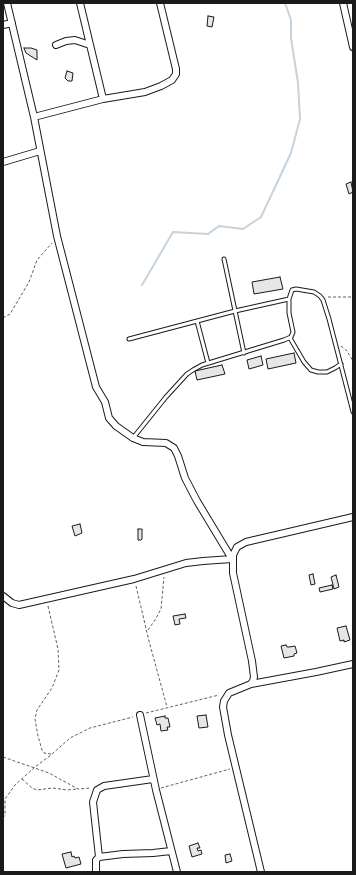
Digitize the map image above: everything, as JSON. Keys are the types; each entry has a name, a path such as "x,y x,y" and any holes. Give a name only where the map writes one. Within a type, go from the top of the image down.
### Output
{"street":[{"path":"7,3 34,117 57,236 93,380 105,402 110,421 133,438 143,442 164,443 172,446 178,456 185,478 197,501 232,559"},
{"path":"80,3 103,99"},
{"path":"34,117 103,99 154,90 175,78 175,64 160,3"},
{"path":"343,3 353,47"},
{"path":"3,25 12,23"},
{"path":"56,45 66,41 75,40 90,45"},
{"path":"3,162 40,151"},
{"path":"251,684 254,677 252,661 233,573 232,559 235,549 246,542 353,517"},
{"path":"3,596 12,604 16,605 46,600 134,579 186,563 232,559"},
{"path":"261,872 236,768 223,707 224,701 229,693 251,684 353,664"},
{"path":"140,715 153,779 177,872"},
{"path":"99,857 93,802 97,790 104,786 153,779"},
{"path":"96,872 95,863 96,859 99,857 171,851"}],"lane":[{"path":"224,259 244,353"},
{"path":"133,438 166,397 187,374 197,367 290,338 293,332 289,313 290,299 292,290 296,288 314,292 320,296 327,310 353,412"},
{"path":"129,339 235,311 290,299"},
{"path":"197,321 208,363"},
{"path":"290,338 304,362 312,370 327,372 340,364"}],"path":[{"path":"3,318 10,314 29,282 37,260 57,236"},
{"path":"320,296 353,297"},
{"path":"336,342 347,350 353,361"},
{"path":"147,631 161,609 164,570"},
{"path":"134,579 168,708"},
{"path":"46,600 58,649 60,666 59,673 54,684 37,710 35,719 42,750 44,753 51,755"},
{"path":"3,818 5,814 5,799 21,778 70,738 83,731 229,693"},
{"path":"3,757 35,767 79,789"},
{"path":"156,790 236,768"},
{"path":"21,778 32,788 37,790 53,788 67,790 90,788 97,790"}],"building":[{"path":"208,16 214,17 212,27 207,26"},
{"path":"24,48 37,50 37,60 26,53"},
{"path":"67,71 73,73 72,81 68,81 65,78"},
{"path":"351,182 353,192 349,194 346,184"},
{"path":"280,277 283,289 254,294 252,282"},
{"path":"294,353 296,363 268,369 266,359"},
{"path":"261,356 263,365 249,369 247,360"},
{"path":"222,365 225,374 197,380 195,371"},
{"path":"80,524 82,533 75,536 72,526"},
{"path":"138,529 142,529 141,540 138,540"},
{"path":"313,574 315,584 311,585 309,575"},
{"path":"336,575 339,587 334,589 331,577"},
{"path":"332,585 333,589 320,592 319,588"},
{"path":"185,614 186,618 179,619 180,624 175,625 173,616"},
{"path":"346,626 350,640 344,642 344,640 340,641 337,628"},
{"path":"286,645 287,647 295,646 297,653 294,654 294,656 284,658 281,646"},
{"path":"206,715 208,727 199,728 197,716"},
{"path":"165,716 165,718 168,718 170,727 167,727 168,730 161,731 160,724 157,725 155,718"},
{"path":"198,843 200,848 197,848 198,851 201,850 202,854 192,857 189,846"},
{"path":"71,852 72,857 79,857 81,864 66,868 62,854"},
{"path":"230,854 232,861 226,863 225,855"}],"waterway":[{"path":"142,285 173,232 208,234 219,226 243,229 261,217 291,153 300,119 298,83 291,38 291,20 285,3"}]}
